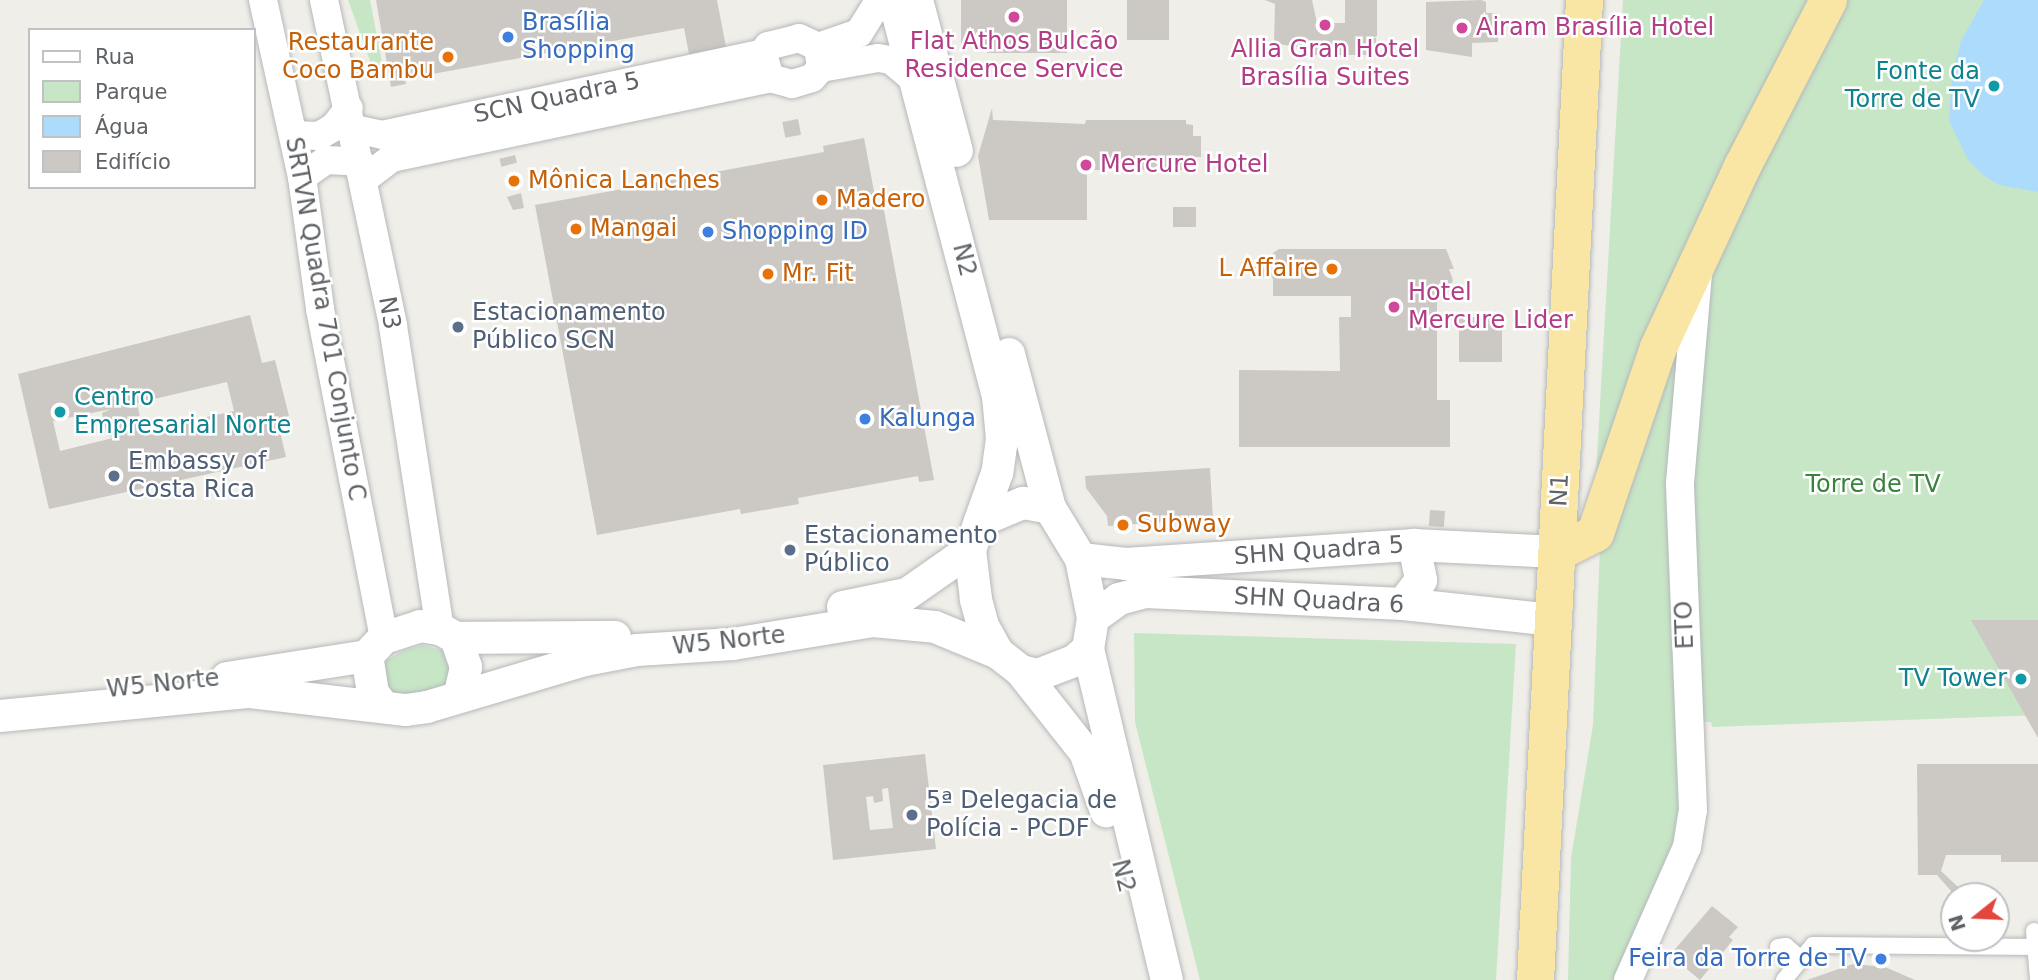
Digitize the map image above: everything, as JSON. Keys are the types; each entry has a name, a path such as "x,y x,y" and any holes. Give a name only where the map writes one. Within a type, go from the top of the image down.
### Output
{"highway":[{"name":"N1","path":"1535,980 1584,0"},
{"path":"1557,552 1595,533 1658,348 1698,257 1828,0"}],"main road":[{"name":"N2","path":"894,0 998,396 1002,439 997,472 975,536"},
{"name":"N2","path":"917,0 1050,508"},
{"path":"1023,503 1050,508 1081,559 1093,618 1088,649 1055,671 1037,675 1010,662 983,626 975,536 1023,503"},
{"name":"W5 Norte","path":"448,633 583,640 791,617 907,594 975,536"},
{"path":"1403,604 1420,580 1414,545"},
{"name":"SHN Quadra 5","path":"1081,559 1126,564 1414,545 1557,552"},
{"name":"SHN Quadra 6","path":"1093,618 1119,599 1146,592 1403,604 1552,620"},
{"name":"W5 Norte","path":"460,694 637,650 733,643 873,621 935,628 1010,662"},
{"path":"0,716 250,692 383,706 427,707 460,694 466,667 448,633 420,626 376,647 371,686 383,706"},
{"name":"W5 Norte","path":"0,700 238,677 376,647"},
{"name":"N2","path":"1088,649 1167,980"},
{"name":"N2","path":"1010,662 1085,751 1096,775 1150,980"}],"street":[{"name":"SRTVN Quadra 701 Conjunto C","path":"263,0 302,177 320,309 376,647"},
{"name":"N3","path":"324,0 393,326 448,633"},
{"path":"767,66 792,84 812,78 820,58 859,33 880,0"},
{"path":"767,66 768,46 799,38 820,58 891,60 915,79"},
{"path":"302,177 326,160 362,171 392,158 522,134 767,66"},
{"name":"SCN Quadra 5","path":"350,118 382,135 767,66"},
{"path":"293,135 319,136 350,118"},
{"name":"ETO","path":"1628,980 1687,847 1693,810 1680,483 1698,257"},
{"path":"1784,980 1813,945 2036,941 2038,979"},
{"path":"1778,947 1786,946 1802,960"}],"green space":[{"path":"348,0 370,0 384,73 375,75"},
{"name":"Torre de TV","path":"1623,0 2038,0 2038,715 1712,727 1711,722 1679,722 1680,826 1618,980 1568,980 1571,858 1593,725 1602,495 1593,527"},
{"path":"1134,633 1516,644 1496,980 1200,980 1135,722"},
{"path":"422,645 448,652 459,680 403,701 384,689 380,673 387,660 400,652"}],"water":[{"name":"Fonte da Torre de TV","path":"1984,0 2038,0 2038,192 1999,185 1983,175 1968,160 1949,121 1952,74 1961,41"}],"building":[{"name":"Brasília Shopping","path":"376,0 717,0 726,47 689,54 684,28 405,79 406,84 391,87"},
{"name":"Flat Athos Bulcão Residence Service","path":"961,0 1067,0 1067,53 987,53 987,45 961,45"},
{"path":"1127,0 1169,0 1169,40 1127,40"},
{"name":"Allia Gran Hotel Brasília Suites","path":"1265,0 1312,0 1317,23 1345,23 1345,0 1377,0 1377,36 1373,38 1376,38 1376,55 1312,55 1312,43 1296,47 1274,43 1275,4"},
{"name":"Airam Brasília Hotel","path":"1426,2 1486,2 1486,13 1498,13 1498,42 1472,43 1472,57 1426,50"},
{"name":"Mercure Hotel","path":"992,108 993,120 1085,124 1086,120 1186,120 1186,124 1193,125 1193,136 1201,136 1201,157 1194,157 1193,166 1186,170 1087,170 1087,220 989,220 978,156"},
{"path":"798,119 801,135 785,138 782,122"},
{"path":"864,138 877,207 883,205 934,480 919,482 918,476 798,498 799,504 741,514 740,509 597,535 535,205 824,152 823,146"},
{"path":"515,155 517,163 501,167 499,159"},
{"path":"521,193 524,208 513,210 507,197"},
{"path":"1173,207 1196,207 1196,227 1173,227"},
{"path":"1279,249 1446,249 1454,269 1449,269 1453,280 1446,297 1437,296 1437,400 1450,400 1450,447 1239,447 1239,370 1340,371 1339,317 1351,317 1351,296 1273,296 1273,278 1252,278 1252,267 1273,267 1273,253"},
{"name":"Centro Empresarial Norte","path":"250,315 262,363 275,360 289,416 277,419 286,457 49,509 18,374","holes":["227,382 234,411 143,431 137,403","111,409 102,413 107,436 117,437 60,451 53,421"]},
{"path":"1459,317 1502,317 1502,362 1459,362"},
{"path":"1210,468 1213,519 1108,526 1107,516 1086,488 1085,476"},
{"path":"1430,510 1445,511 1444,527 1429,526"},
{"name":"TV Tower","path":"1971,620 2038,620 2038,738"},
{"name":"5ª Delegacia de Polícia - PCDF","path":"925,754 936,849 833,860 823,765","holes":["888,788 893,828 870,830 866,797 873,796 874,803 883,801 882,789"]},
{"path":"1917,764 2038,764 2038,862 2001,862 2001,855 1946,855 1941,871 1953,882 1943,882 1937,875 1918,875"},
{"path":"1712,906 1738,927 1729,937 1733,940 1700,980 1670,955"},
{"path":"1853,964 1885,967 1915,980 1807,980"}],"place":[{"name":"Flat Athos Bulcão Residence Service","path":"1014,17"},
{"name":"Allia Gran Hotel Brasília Suites","path":"1325,25"},
{"name":"Airam Brasília Hotel","path":"1462,28"},
{"name":"Brasília Shopping","path":"508,37"},
{"name":"Restaurante Coco Bambu","path":"448,57"},
{"name":"Fonte da Torre de TV","path":"1994,86"},
{"name":"Mercure Hotel","path":"1086,165"},
{"name":"Mônica Lanches","path":"514,181"},
{"name":"Madero","path":"822,200"},
{"name":"Mangai","path":"576,229"},
{"name":"Shopping ID","path":"708,232"},
{"name":"L Affaire","path":"1332,269"},
{"name":"Mr. Fit","path":"768,274"},
{"name":"Hotel Mercure Lider","path":"1394,307"},
{"name":"Estacionamento Público SCN","path":"458,327"},
{"name":"Centro Empresarial Norte","path":"60,412"},
{"name":"Kalunga","path":"865,419"},
{"name":"Embassy of Costa Rica","path":"114,476"},
{"name":"Subway","path":"1123,525"},
{"name":"Estacionamento Público","path":"790,550"},
{"name":"TV Tower","path":"2021,679"},
{"name":"5ª Delegacia de Polícia - PCDF","path":"912,815"},
{"name":"Feira da Torre de TV","path":"1881,959"}]}
